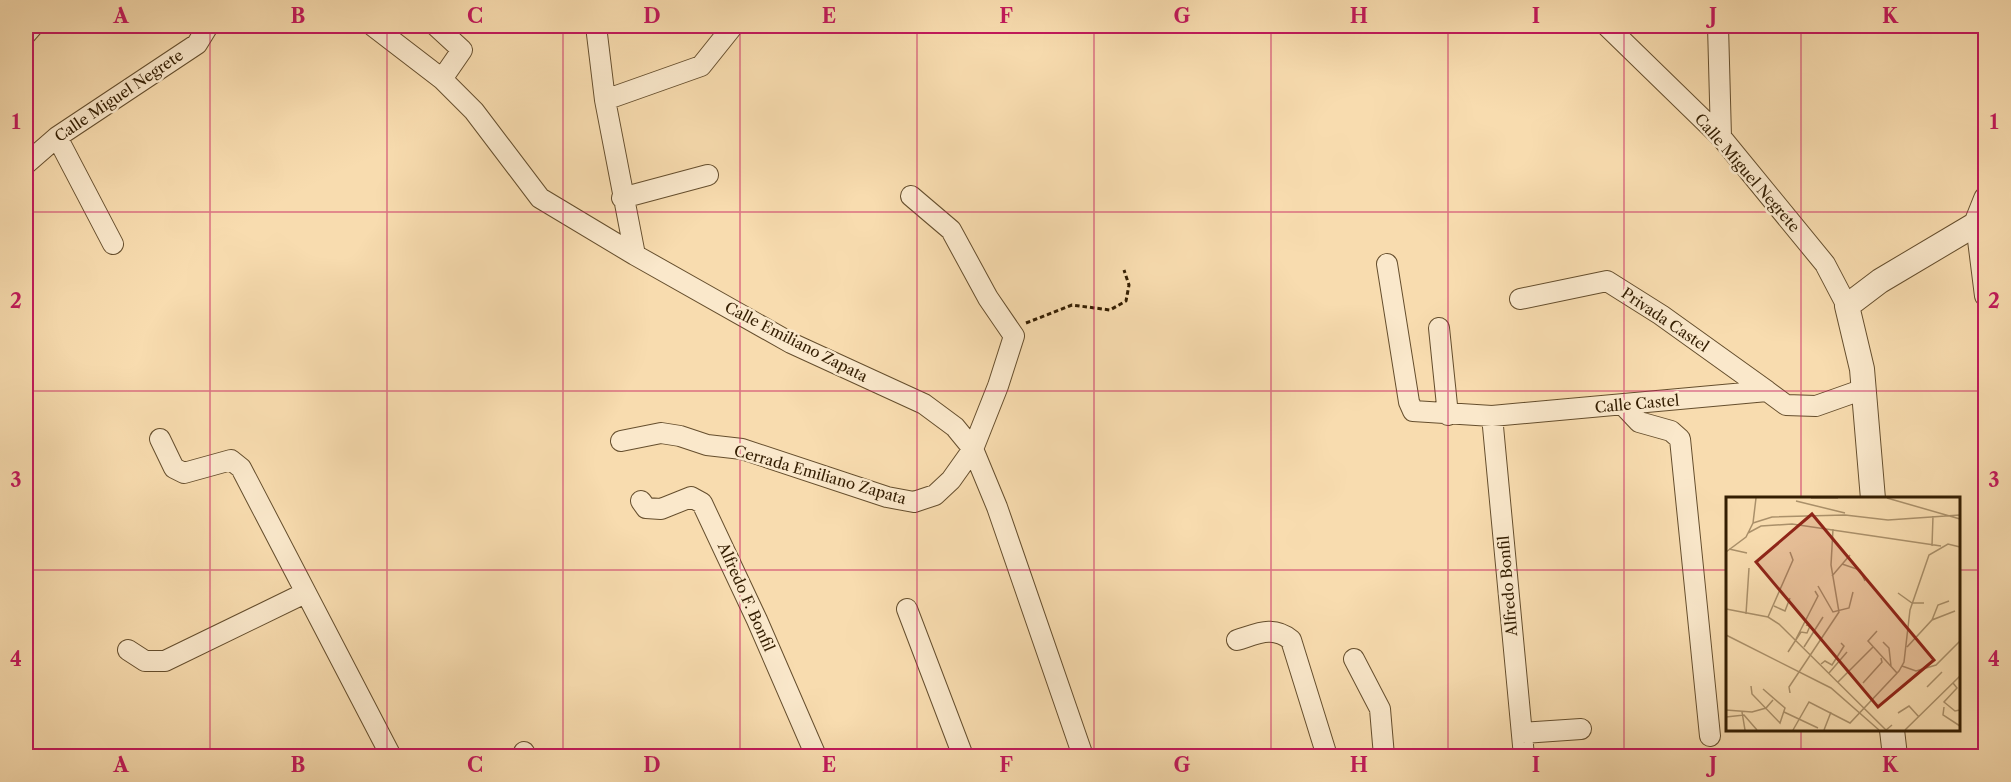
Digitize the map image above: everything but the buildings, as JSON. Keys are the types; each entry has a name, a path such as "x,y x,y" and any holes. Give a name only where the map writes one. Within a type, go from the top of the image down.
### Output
{"street":[{"path":"26,34 33,26"},
{"name":"Calle Miguel Negrete","path":"26,164 57,137 197,44 208,26"},
{"name":"Calle Emiliano Zapata","path":"374,26 442,80 474,111 540,198 635,255 791,343 924,405 955,427 973,449 997,507 1083,756"},
{"path":"436,26 462,50 442,80"},
{"path":"596,26 605,100 622,198 635,255"},
{"path":"605,100 701,66 733,26"},
{"name":"Calle Miguel Negrete","path":"1607,26 1720,137 1825,264 1847,306"},
{"path":"1718,26 1720,137"},
{"path":"57,137 113,244"},
{"path":"622,198 708,175"},
{"path":"911,196 951,230 988,298 1014,336"},
{"path":"1985,296 1976,224 1986,199"},
{"path":"1873,497 1862,369 1847,306 1880,281 1976,224"},
{"name":"Calle Castel","path":"1387,264 1409,402 1413,411 1492,416 1767,391"},
{"name":"Privada Castel","path":"1520,299 1607,281 1661,315 1767,391"},
{"path":"1439,328 1448,415"},
{"name":"Cerrada Emiliano Zapata","path":"621,441 661,433 680,436 707,445 742,449 887,497 914,502 935,495 951,480 973,449 998,386 1014,336"},
{"path":"1767,391 1786,405 1816,406 1864,389"},
{"path":"1623,405 1639,422 1671,431 1680,439 1710,736"},
{"name":"Alfredo Bonfil","path":"1492,416 1524,756"},
{"path":"160,439 174,468 184,473 231,460 241,468 391,756"},
{"name":"Alfredo F. Bonfil","path":"641,501 646,508 660,509 691,497 702,502 758,620 816,756"},
{"path":"128,650 145,661 165,661 305,593"},
{"path":"907,609 963,756"},
{"path":"1237,640 1268,630 1282,633 1291,640 1327,756"},
{"path":"1354,659 1380,709 1384,756"},
{"path":"1522,734 1581,729"},
{"path":"1892,731 1895,756"}],"path":[{"path":"1014,336 1018,328 1026,322 1072,305 1110,310 1126,301 1129,285 1124,270"}]}
